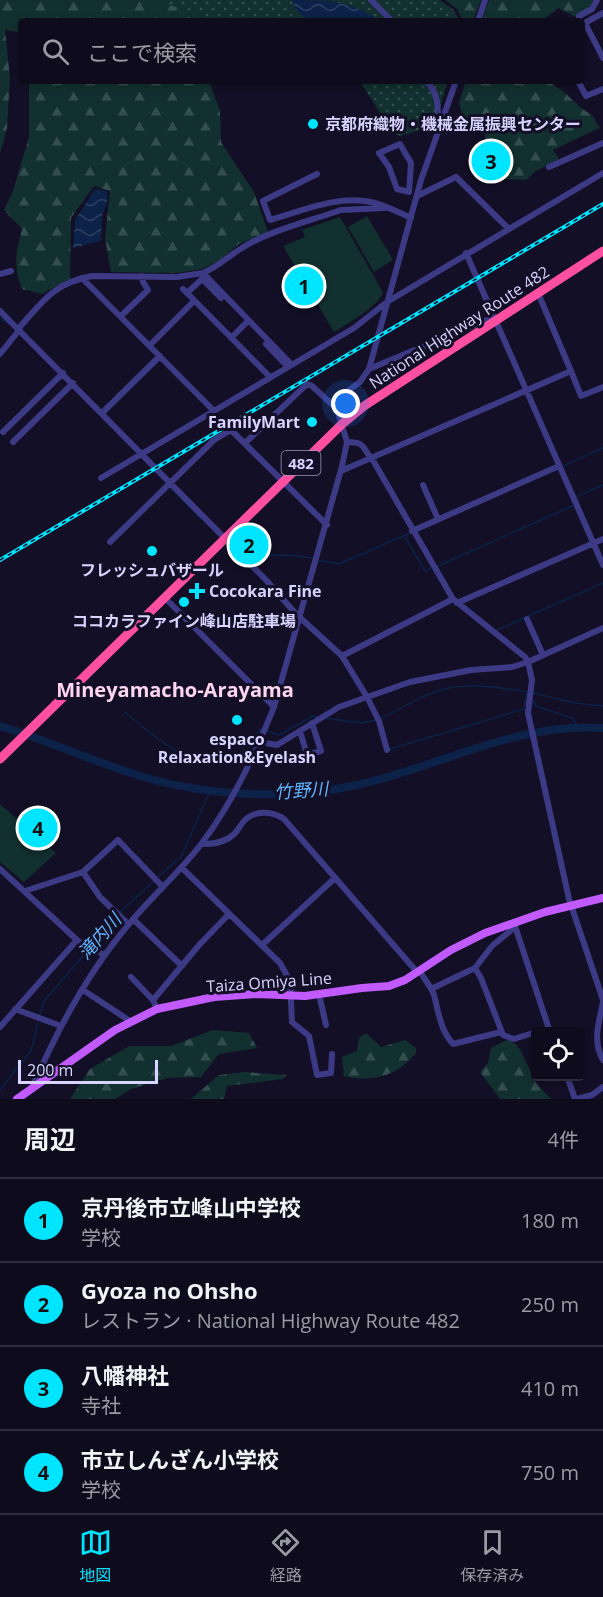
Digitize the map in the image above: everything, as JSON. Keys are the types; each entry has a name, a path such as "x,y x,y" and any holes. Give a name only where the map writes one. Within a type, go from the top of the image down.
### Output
{"highway":[{"name":"National Highway Route 482","path":"0,759 341,425 364,406 494,319 603,251"}],"main road":[{"name":"Taiza Omiya Line","path":"17,1099 115,1030 157,1010 214,997 256,994 291,996 389,986 405,980 468,941 571,904 603,898"}],"street":[{"path":"371,0 389,18"},
{"path":"479,18 485,0"},
{"path":"580,18 579,16 592,9 597,0"},
{"path":"585,22 603,13"},
{"path":"585,28 603,58"},
{"path":"430,84 437,99 438,131"},
{"path":"32,1088 50,1046 104,955 202,844 246,771 260,742 274,707 341,471 347,442 337,409 341,396 360,382 369,369 421,180 455,84"},
{"path":"580,84 586,96 603,88"},
{"path":"549,167 603,142"},
{"path":"400,144 411,163 410,181 409,192 397,189 380,153 400,144"},
{"path":"101,478 354,328 387,302 603,173"},
{"path":"317,174 262,201 270,220 331,202 370,202 411,218"},
{"path":"417,196 456,177 508,229"},
{"path":"410,181 421,180"},
{"path":"1,350 55,289 82,278 92,276 177,277 203,273 213,269 241,248 328,213 341,210 390,208"},
{"path":"466,253 603,565"},
{"path":"0,274 11,271"},
{"path":"203,273 290,365"},
{"path":"121,316 148,290 142,276"},
{"path":"82,278 214,411"},
{"path":"270,377 185,291 202,279 290,365"},
{"path":"538,293 581,396 603,387"},
{"path":"150,346 194,301"},
{"path":"0,310 300,618 342,656 355,675 379,721 387,750"},
{"path":"369,369 494,319"},
{"path":"231,338 246,323"},
{"path":"102,413 160,356"},
{"path":"341,471 571,371"},
{"path":"3,432 63,373"},
{"path":"13,442 73,383"},
{"path":"245,443 307,384 337,409"},
{"path":"110,542 214,440 231,430 327,525"},
{"path":"347,442 359,442 371,459 455,601 525,657 528,662 532,680 529,720 571,904 603,1001 596,1027 597,1044 603,1060"},
{"path":"412,531 559,466"},
{"path":"423,485 438,519"},
{"path":"342,656 455,601 603,539"},
{"path":"164,597 274,707"},
{"path":"527,619 543,655"},
{"path":"260,742 277,745 339,707 410,682 471,670 512,667 603,628"},
{"path":"300,731 308,755 321,751 312,723"},
{"path":"202,844 216,843 232,836 244,821 253,815 276,813 284,819 418,971 431,989 442,1030 453,1044 501,1032"},
{"path":"25,891 83,873 118,840 163,887"},
{"path":"182,868 280,963 290,981 292,1022 309,1036 317,1076 331,1073 332,1054"},
{"path":"0,869 77,940 104,955"},
{"path":"83,873 100,897 182,966"},
{"path":"262,945 335,878"},
{"path":"153,1000 200,944 229,914"},
{"path":"431,989 475,968 492,946 514,925 548,1027"},
{"path":"0,1027 77,940"},
{"path":"475,968 503,1035 514,1039 531,1034"},
{"path":"131,977 153,1000 157,1010"},
{"path":"83,990 130,1021"},
{"path":"319,994 326,1025"},
{"path":"15,1009 61,1026"},
{"path":"569,1081 576,1099 592,1095 603,1087"}],"green space":[{"path":"0,0 242,0 290,18 18,18 18,32 5,30 10,78 7,128 0,154"},
{"path":"155,0 440,0 454,10 458,18 207,18"},
{"path":"445,0 481,0 474,18 462,18 457,9"},
{"path":"489,0 593,0 590,7 575,17 559,8 545,18 482,18"},
{"path":"29,84 210,84 220,111 221,142 254,192 268,232 239,244 218,261 203,269 178,273 111,272 105,238 110,191 94,186 71,218 70,279 42,294 22,289 16,259 22,229 4,210 13,191 29,137"},
{"path":"362,84 447,84 434,126 400,136 392,132"},
{"path":"465,84 552,84 593,116 599,128 553,150 559,159 536,171 526,180 504,179 498,151 489,151 485,136 487,129 467,129 459,103"},
{"path":"367,216 393,260 374,272 348,227"},
{"path":"340,217 383,292 369,309 334,332 283,246 305,237 302,230"},
{"path":"0,804 56,853 24,882 0,862"},
{"path":"213,1030 249,1033 257,1048 219,1054 201,1077 167,1078 131,1089 115,1099 70,1099 90,1069 129,1046 171,1046"},
{"path":"366,1033 381,1047 405,1040 416,1048 416,1053 401,1067 384,1076 365,1079 344,1076 342,1057 357,1051 359,1038"},
{"path":"509,1039 520,1049 531,1072 531,1081 535,1081 551,1099 500,1099 480,1072 488,1063 491,1048"},
{"path":"245,1072 287,1075 283,1079 227,1086 224,1099 191,1099 219,1075"}],"water":[{"path":"292,0 327,1 348,5 374,18 305,18 297,11"},
{"path":"95,189 107,191 108,199 102,216 101,241 73,248 75,220"}],"waterway":[{"path":"0,318 9,324"},
{"path":"563,466 603,448"},
{"path":"576,497 603,485"},
{"path":"169,486 201,519"},
{"path":"436,567 574,505"},
{"path":"317,560 339,564 410,533"},
{"path":"405,537 425,571 431,568"},
{"path":"228,546 242,561 244,560"},
{"path":"249,558 285,555 312,558"},
{"path":"497,630 603,583"},
{"path":"380,718 435,692 457,687 481,686 527,692"},
{"path":"390,749 524,709 527,692"},
{"path":"533,693 575,703 603,706"},
{"path":"533,700 536,706 572,718 578,726"},
{"path":"125,712 163,743 192,758 208,763 240,762 260,729 263,729"},
{"path":"267,731 279,735 313,716 317,717"},
{"path":"324,718 362,723 376,720"},
{"name":"竹野川","path":"0,726 112,767 155,780 241,794 301,793 357,785 509,739 571,728 603,728"},
{"name":"滝内川","path":"158,877 181,857 211,789"},
{"name":"滝内川","path":"119,913 155,880"},
{"name":"滝内川","path":"91,945 115,917"},
{"name":"滝内川","path":"39,1017 44,1001 89,949"},
{"name":"滝内川","path":"0,1090 31,1051 38,1022"}],"railway":[{"path":"0,560 603,204"}],"place":[{"name":"京都府織物・機械金属振興センター","path":"313,124"},
{"name":"八幡神社","path":"491,161"},
{"name":"京丹後市立峰山中学校","path":"304,286"},
{"name":"FamilyMart","path":"312,422"},
{"name":"Gyoza no Ohsho","path":"249,545"},
{"name":"フレッシュバザール","path":"152,551"},
{"name":"Cocokara Fine","path":"197,591"},
{"name":"ココカラファイン峰山店駐車場","path":"184,602"},
{"name":"espaco Relaxation&Eyelash","path":"237,720"},
{"name":"市立しんざん小学校","path":"38,828"}],"district":[{"name":"Mineyamacho-Arayama","path":"175,689"}]}
